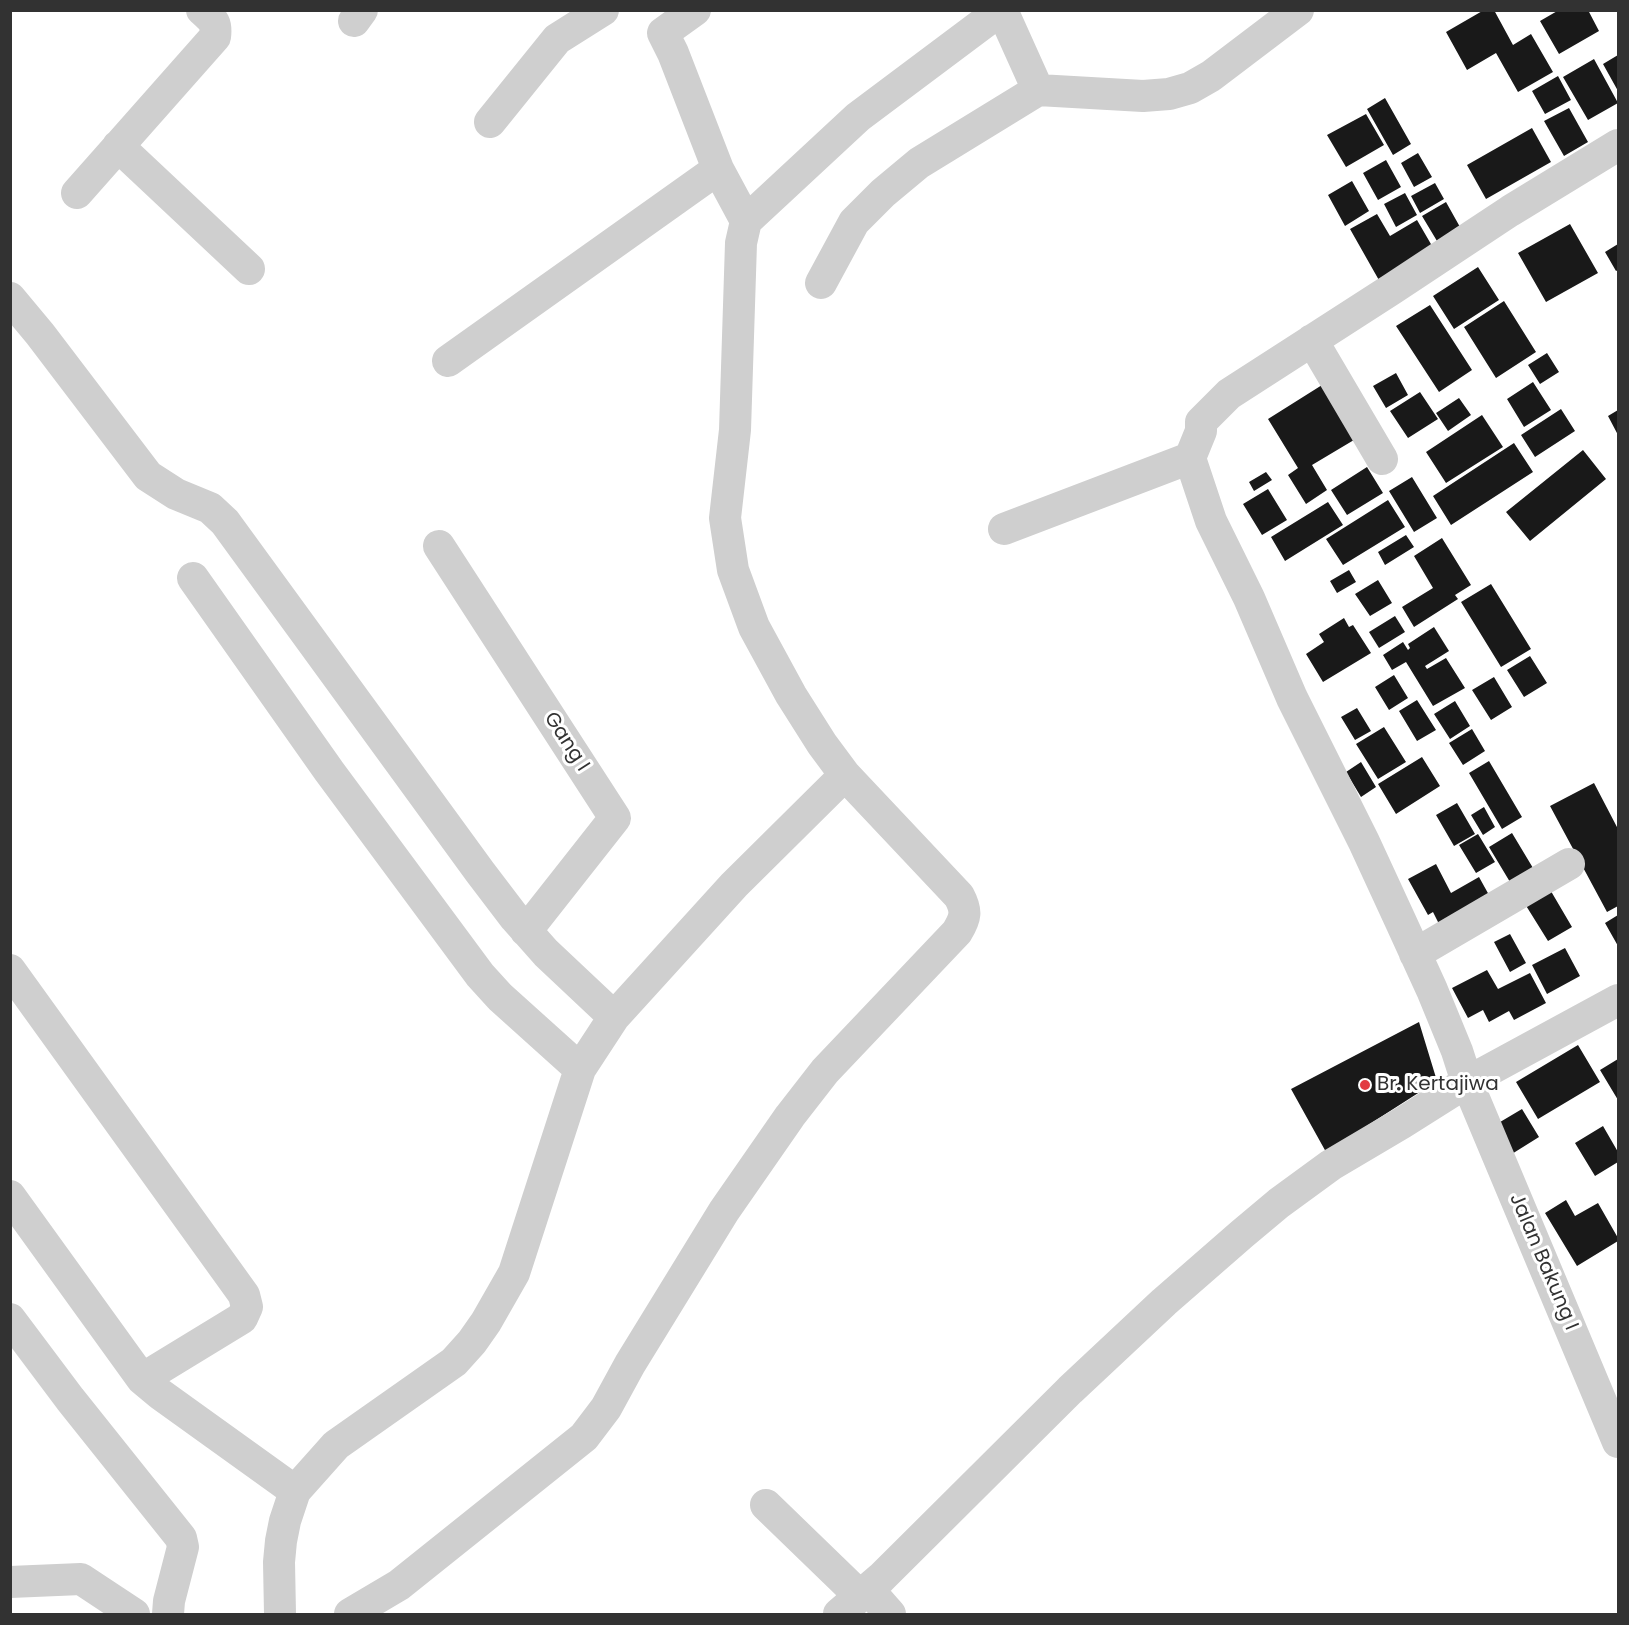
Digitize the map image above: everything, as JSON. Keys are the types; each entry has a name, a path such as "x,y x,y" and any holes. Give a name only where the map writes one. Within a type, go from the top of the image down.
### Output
{"street":[{"path":"77,193 216,37 217,27 213,19 202,10"},
{"path":"490,122 557,39 603,10"},
{"path":"695,10 656,22 673,53 718,169 746,220"},
{"path":"350,1614 399,1585 584,1437 606,1407 724,1211 790,1116 825,1071 962,924 965,907 959,896 845,775 822,744 791,696 754,627 733,570 725,518 735,430 741,243 746,220 858,117 1002,10 1038,90"},
{"path":"821,283 855,222 883,193 919,164 1038,90 1143,96 1169,94 1191,88 1211,76 1298,10"},
{"path":"1004,528 1190,458 1201,430 1201,422 1229,394 1510,211 1618,145"},
{"path":"118,146 249,269"},
{"path":"448,361 718,169"},
{"path":"10,298 148,476 176,495 210,508 225,522 515,918 546,953 614,1017"},
{"path":"1312,340 1382,459"},
{"name":"Jalan Bakung I","path":"1190,458 1211,521 1249,598 1292,698 1364,842 1432,990 1467,1082 1618,1442"},
{"name":"Gang I","path":"439,546 615,818 526,931"},
{"path":"193,579 329,771 480,975 500,997 580,1069"},
{"path":"280,1614 281,1541 295,1491 336,1445 454,1362 486,1322 514,1273 580,1069 614,1017 734,885 845,775"},
{"path":"1415,954 1569,864"},
{"path":"10,970 243,1295 247,1307 242,1318 142,1379"},
{"path":"856,1600 1070,1390 1164,1302 1279,1203 1331,1165 1467,1082 1618,1000"},
{"path":"10,1196 142,1379 295,1491"},
{"path":"10,1319 70,1399 181,1538 183,1547 169,1601 168,1614"},
{"path":"766,1505 856,1600 890,1614"},
{"path":"10,1582 81,1580 134,1614"}],"building":[{"path":"1484,10 1494,10 1513,45 1531,34 1553,72 1518,92 1496,53 1467,70 1446,32"},
{"path":"1559,10 1588,10 1599,31 1559,54 1540,21"},
{"path":"1618,55 1618,91 1603,64"},
{"path":"1594,59 1618,103 1588,120 1563,77"},
{"path":"1558,76 1571,100 1545,114 1532,91"},
{"path":"1385,98 1411,144 1393,155 1367,109"},
{"path":"1569,108 1588,142 1564,156 1544,121"},
{"path":"1366,114 1384,145 1346,167 1327,135"},
{"path":"1532,128 1551,162 1486,199 1467,165"},
{"path":"1418,153 1432,177 1414,187 1401,163"},
{"path":"1386,160 1401,187 1378,200 1363,173"},
{"path":"1352,181 1369,211 1345,226 1328,195"},
{"path":"1435,183 1444,199 1420,213 1411,196"},
{"path":"1405,193 1417,215 1396,227 1384,204"},
{"path":"1446,202 1460,227 1437,241 1422,216"},
{"path":"1377,214 1390,236 1417,220 1435,251 1380,282 1350,229"},
{"path":"1570,224 1598,273 1546,302 1518,253"},
{"path":"1618,244 1618,270 1616,271 1605,252"},
{"path":"1478,267 1499,300 1454,329 1433,296"},
{"path":"1504,301 1536,352 1496,378 1464,327"},
{"path":"1430,305 1472,370 1439,392 1396,326"},
{"path":"1547,353 1559,372 1540,384 1528,365"},
{"path":"1396,373 1408,395 1386,408 1373,386"},
{"path":"1330,380 1364,434 1312,465 1327,490 1306,504 1288,475 1298,468 1268,419"},
{"path":"1533,382 1551,410 1524,427 1507,399"},
{"path":"1420,392 1438,419 1408,438 1390,411"},
{"path":"1459,398 1471,415 1448,431 1436,413"},
{"path":"1561,409 1575,431 1535,457 1521,435"},
{"path":"1618,410 1618,435 1608,416"},
{"path":"1482,415 1503,447 1446,483 1426,452"},
{"path":"1514,443 1533,472 1451,525 1433,496"},
{"path":"1583,450 1606,479 1530,541 1506,512"},
{"path":"1367,467 1383,493 1347,515 1331,490"},
{"path":"1266,472 1272,480 1254,491 1249,482"},
{"path":"1412,477 1437,518 1414,532 1389,491"},
{"path":"1268,489 1287,520 1262,535 1243,504"},
{"path":"1388,500 1405,527 1343,565 1326,539"},
{"path":"1328,502 1343,525 1285,561 1271,537"},
{"path":"1406,535 1414,547 1385,565 1378,552"},
{"path":"1442,538 1471,585 1455,595 1458,599 1414,627 1402,607 1433,588 1414,556"},
{"path":"1349,570 1356,582 1337,593 1330,581"},
{"path":"1378,580 1392,603 1370,616 1355,594"},
{"path":"1491,584 1531,649 1501,667 1461,602"},
{"path":"1395,616 1405,632 1379,648 1369,632"},
{"path":"1344,618 1349,627 1353,625 1371,653 1323,682 1306,654 1324,642 1319,634"},
{"path":"1434,627 1449,651 1425,666 1427,669 1446,658 1465,688 1433,706 1406,662 1392,670 1383,655 1403,642 1408,650 1410,648 1408,644"},
{"path":"1530,656 1547,683 1524,697 1507,670"},
{"path":"1394,675 1408,698 1389,710 1375,687"},
{"path":"1494,677 1512,707 1491,720 1472,690"},
{"path":"1417,700 1436,730 1417,741 1399,711"},
{"path":"1455,701 1470,726 1450,739 1434,714"},
{"path":"1357,708 1371,731 1355,740 1341,717"},
{"path":"1384,727 1406,762 1378,779 1356,744"},
{"path":"1472,729 1485,751 1463,765 1449,743"},
{"path":"1422,757 1440,786 1396,814 1378,784"},
{"path":"1489,761 1522,817 1502,829 1469,773"},
{"path":"1361,762 1376,787 1361,797 1346,772"},
{"path":"1594,783 1618,829 1618,906 1607,912 1550,806"},
{"path":"1457,803 1475,834 1454,846 1436,815"},
{"path":"1484,807 1495,827 1483,835 1471,815"},
{"path":"1512,833 1539,878 1516,892 1489,847"},
{"path":"1478,834 1495,862 1476,873 1459,845"},
{"path":"1436,864 1451,893 1479,877 1494,904 1443,932 1433,912 1428,915 1408,879"},
{"path":"1545,881 1572,927 1548,941 1520,896"},
{"path":"1618,915 1618,946 1605,923"},
{"path":"1510,934 1526,963 1510,972 1494,942"},
{"path":"1565,948 1580,976 1547,994 1532,965"},
{"path":"1487,970 1498,989 1530,973 1546,1003 1514,1020 1509,1011 1489,1022 1483,1010 1468,1018 1452,988"},
{"name":"Br. Kertajiwa","path":"1419,1022 1437,1081 1326,1152 1291,1089"},
{"path":"1578,1045 1600,1082 1538,1119 1516,1082"},
{"path":"1618,1059 1618,1100 1600,1070"},
{"path":"1522,1109 1539,1137 1507,1157 1490,1128"},
{"path":"1603,1126 1618,1152 1618,1162 1595,1176 1575,1143"},
{"path":"1566,1200 1575,1216 1598,1203 1618,1238 1618,1241 1577,1266 1545,1213"}],"place":[{"name":"Br. Kertajiwa","path":"1365,1085"}]}
